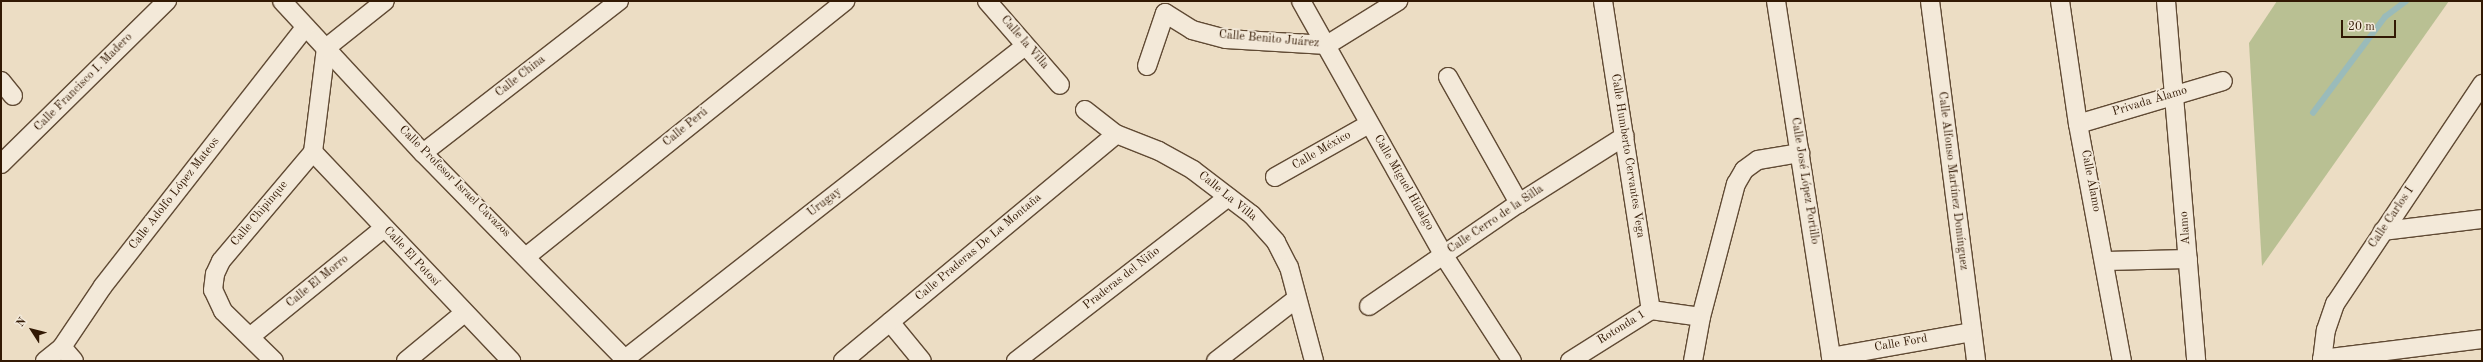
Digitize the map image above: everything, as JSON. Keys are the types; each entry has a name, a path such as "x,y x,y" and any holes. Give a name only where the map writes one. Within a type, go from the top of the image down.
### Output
{"street":[{"name":"Calle Francisco I. Madero","path":"1,164 167,1"},
{"name":"Calle Profesor Israel Cavazos","path":"282,1 423,153 527,256 626,360"},
{"path":"313,152 326,48 385,1"},
{"name":"Calle China","path":"423,153 619,1"},
{"name":"Calle Perú","path":"527,256 846,1"},
{"name":"Calle la Villa","path":"987,1 1060,85"},
{"name":"Calle Miguel Hidalgo","path":"1301,1 1444,256 1512,361"},
{"name":"Calle Benito Juárez","path":"1148,66 1161,7 1192,30 1226,39 1327,45 1398,1"},
{"name":"Calle Humberto Cervantes Vega","path":"1604,1 1651,310"},
{"name":"Calle José López Portillo","path":"1776,1 1831,359"},
{"name":"Calle Alfonso Martínez Domínguez","path":"1930,1 1971,332 1976,361"},
{"name":"Calle Álamo","path":"2060,1 2078,124 2106,261 2122,361"},
{"name":"Alamo","path":"2166,1 2176,94 2196,361"},
{"name":"Calle Adolfo López Mateos","path":"45,361 62,347 104,286 305,27"},
{"name":"Urugay","path":"626,360 1025,46"},
{"path":"1448,77 1519,203"},
{"name":"Privada Álamo","path":"2078,124 2223,81"},
{"path":"1,82 13,96"},
{"name":"Calle Carlos I","path":"2322,360 2326,330 2336,304 2383,231 2482,84"},
{"name":"Calle La Villa","path":"1085,110 1116,134 1159,151 1193,170 1252,215 1276,242 1289,267 1296,299 1314,361"},
{"name":"Calle México","path":"1275,177 1369,124"},
{"name":"Calle Praderas De La Montaña","path":"843,361 1116,134"},
{"name":"Calle Cerro de la Silla","path":"1369,306 1444,256 1519,203 1625,136"},
{"name":"Calle El Potosí","path":"313,152 511,361"},
{"name":"Calle Chipinque","path":"274,361 217,302 213,290 215,274 221,261 313,152"},
{"path":"1694,361 1701,317 1736,184 1744,170 1758,160 1800,153"},
{"name":"Praderas del Niño","path":"1016,361 1228,197"},
{"path":"2383,231 2482,219"},
{"name":"Calle El Morro","path":"251,336 384,228"},
{"path":"2106,261 2188,259"},
{"path":"1216,361 1296,299"},
{"name":"Rotonda 1","path":"1570,361 1651,310 1701,317"},
{"path":"406,361 464,313"},
{"path":"890,322 922,361"},
{"name":"Calle Ford","path":"1831,359 1971,332"},
{"path":"2322,360 2482,339"},
{"path":"62,347 74,361"}],"green space":[{"path":"2277,1 2449,1 2262,266 2249,43"}],"waterway":[{"path":"2313,113 2385,17 2406,1"}]}
